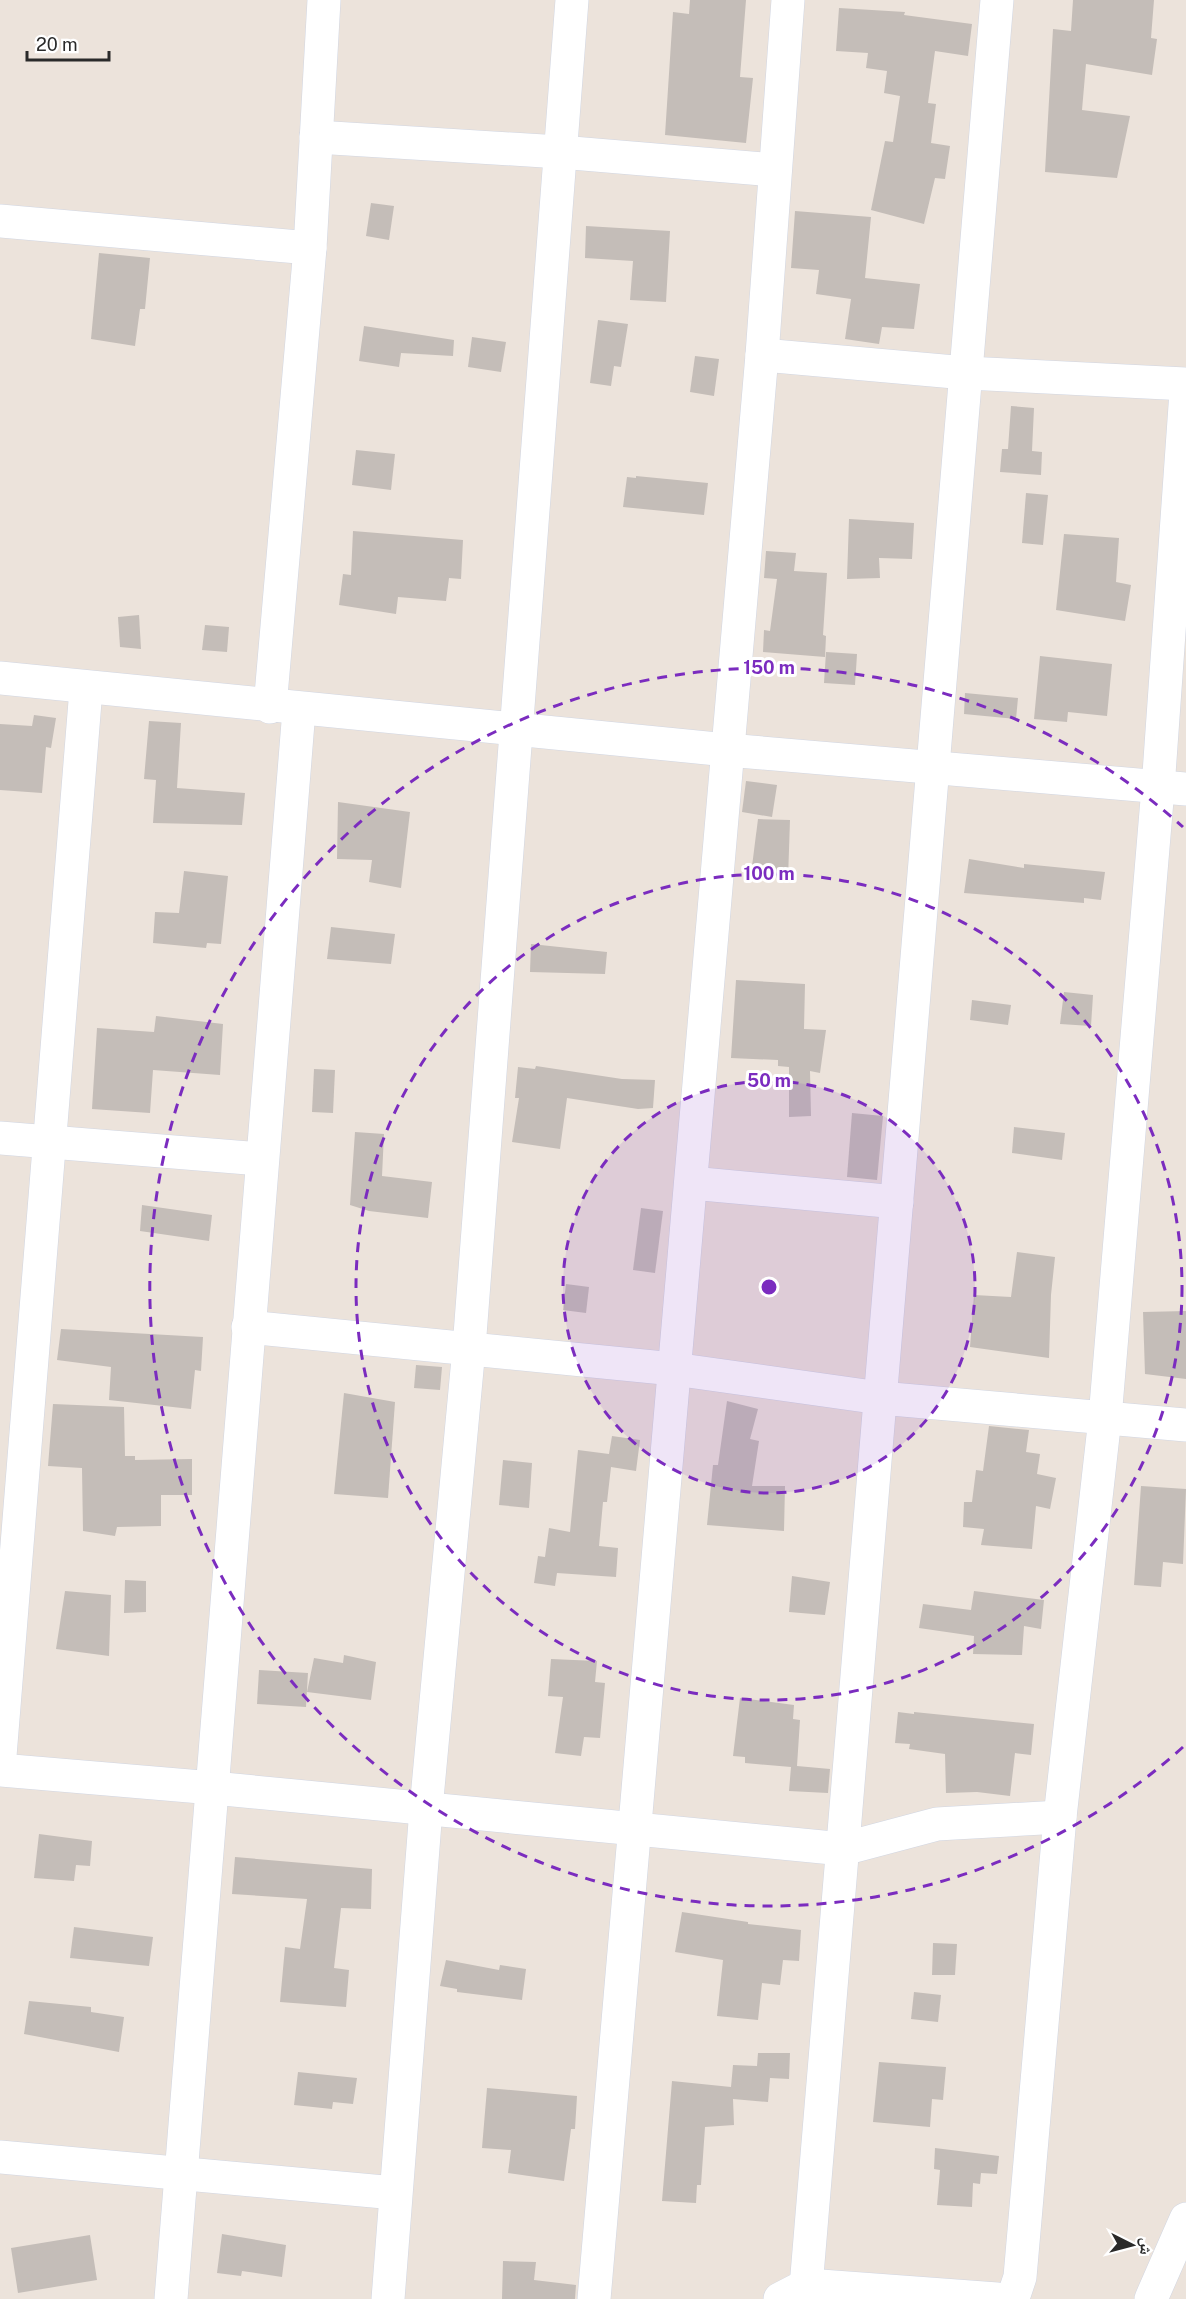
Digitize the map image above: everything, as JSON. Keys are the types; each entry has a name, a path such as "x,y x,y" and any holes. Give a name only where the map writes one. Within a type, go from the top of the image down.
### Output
{"street":[{"path":"171,2299 261,1159 324,0"},
{"path":"388,2299 426,1809 469,1348 572,0"},
{"path":"594,2299 762,355 788,0"},
{"path":"996,0 843,1849 797,2294 997,2299"},
{"path":"316,137 560,152 775,170"},
{"path":"0,221 310,248"},
{"path":"762,355 966,373 1186,384"},
{"path":"1009,2299 1015,2292 1020,2277 1060,1816 1172,789 1186,392"},
{"path":"0,678 284,708 515,728 727,750 1172,789"},
{"path":"0,1756 86,688"},
{"path":"0,1138 261,1159"},
{"path":"691,1183 897,1202"},
{"path":"248,1327 674,1369 880,1398 1186,1425"},
{"path":"0,1770 213,1788 843,1849 938,1824 1060,1816"},
{"path":"0,2157 395,2193"},
{"path":"1151,2299 1186,2219"}],"building":[{"path":"690,0 746,0 740,77 753,78 746,143 665,135 673,12 689,14"},
{"path":"1073,0 1154,0 1151,38 1157,39 1152,75 1086,64 1082,110 1130,116 1117,178 1045,172 1053,29 1071,31"},
{"path":"839,8 905,12 904,15 972,24 968,56 935,51 928,103 936,104 931,143 950,146 945,179 935,178 924,224 871,210 885,141 893,142 900,96 884,93 887,71 866,68 868,53 836,51"},
{"path":"371,203 394,206 389,240 366,236"},
{"path":"795,211 871,217 865,278 920,284 914,329 882,327 879,344 845,339 851,299 816,294 819,270 791,268"},
{"path":"586,226 670,231 666,302 630,300 633,261 585,258"},
{"path":"99,253 150,258 145,309 140,309 135,346 91,339"},
{"path":"598,320 628,324 621,367 614,366 611,386 590,383"},
{"path":"364,326 454,340 453,356 401,353 399,367 359,361"},
{"path":"472,337 506,342 501,372 468,367"},
{"path":"695,356 719,359 714,396 690,392"},
{"path":"1011,406 1034,408 1032,451 1042,452 1041,475 1000,472 1002,449 1008,449"},
{"path":"356,450 395,454 391,490 352,485"},
{"path":"636,476 708,483 704,515 623,507 627,477 636,478"},
{"path":"1026,493 1048,495 1043,545 1022,543"},
{"path":"849,519 914,523 912,559 879,558 880,578 847,579"},
{"path":"353,531 463,540 461,579 449,578 446,601 398,597 396,614 339,605 343,574 351,575"},
{"path":"1064,534 1119,538 1116,582 1131,585 1125,621 1056,610"},
{"path":"766,551 796,553 794,571 827,573 823,635 826,636 825,657 763,652 764,630 770,631 777,579 764,578"},
{"path":"139,615 141,649 120,647 118,617"},
{"path":"205,625 229,627 227,652 202,650"},
{"path":"826,652 857,654 855,685 824,683"},
{"path":"1040,656 1112,664 1107,716 1068,712 1067,722 1034,719"},
{"path":"965,693 1018,698 1016,719 964,714"},
{"path":"34,715 56,718 51,748 46,747 42,793 0,790 0,724 32,726"},
{"path":"149,721 181,723 177,788 245,793 242,825 153,823 156,780 144,779"},
{"path":"746,781 777,785 772,817 742,812"},
{"path":"338,802 410,812 401,888 369,882 372,860 337,859"},
{"path":"758,819 790,820 788,879 751,874"},
{"path":"969,859 1024,868 1024,864 1105,872 1101,900 1084,898 1084,903 964,893"},
{"path":"184,871 228,876 221,944 207,943 206,948 153,943 155,912 179,913"},
{"path":"331,927 395,934 391,964 327,959"},
{"path":"531,944 607,952 605,974 530,972"},
{"path":"736,980 805,984 804,1029 826,1030 820,1073 810,1071 811,1116 789,1117 789,1067 778,1066 778,1060 731,1058"},
{"path":"1064,992 1093,995 1091,1026 1060,1024"},
{"path":"972,1000 1011,1005 1008,1025 970,1020"},
{"path":"156,1016 223,1024 220,1075 153,1070 150,1113 92,1109 97,1028 154,1032"},
{"path":"536,1066 622,1079 655,1080 653,1108 638,1109 567,1098 560,1149 512,1142 519,1098 515,1098 518,1067 535,1069"},
{"path":"314,1069 335,1070 333,1113 312,1112"},
{"path":"852,1113 883,1116 877,1180 847,1177"},
{"path":"1014,1127 1065,1133 1062,1160 1012,1153"},
{"path":"355,1132 384,1134 382,1176 432,1182 428,1218 369,1211 350,1205"},
{"path":"142,1205 212,1215 209,1241 140,1231"},
{"path":"641,1208 663,1211 655,1273 633,1270"},
{"path":"1017,1252 1055,1257 1049,1358 970,1347 974,1295 1011,1297"},
{"path":"566,1284 589,1287 586,1313 563,1310"},
{"path":"1186,1311 1186,1379 1145,1374 1143,1312"},
{"path":"61,1329 203,1337 201,1371 195,1370 191,1409 109,1400 111,1367 57,1360"},
{"path":"416,1365 442,1367 440,1390 414,1388"},
{"path":"344,1393 395,1402 388,1498 334,1494"},
{"path":"727,1401 758,1409 750,1439 759,1441 752,1486 785,1486 784,1531 707,1525 713,1465 718,1465"},
{"path":"53,1404 124,1407 125,1456 135,1456 135,1460 192,1459 192,1495 161,1495 161,1526 117,1527 115,1536 83,1531 82,1468 48,1466"},
{"path":"989,1426 1029,1430 1026,1452 1040,1454 1037,1474 1056,1478 1050,1509 1036,1506 1032,1549 981,1545 984,1529 963,1527 964,1502 972,1502 976,1470 983,1471"},
{"path":"612,1436 640,1440 636,1471 611,1467 607,1502 603,1502 599,1546 618,1548 616,1577 557,1573 555,1586 534,1583 538,1556 545,1557 549,1528 570,1532 578,1450 609,1454"},
{"path":"503,1460 532,1463 529,1508 499,1505"},
{"path":"1141,1486 1186,1489 1183,1564 1163,1562 1161,1587 1134,1585"},
{"path":"792,1576 830,1582 825,1615 789,1612"},
{"path":"125,1580 146,1581 146,1612 124,1613"},
{"path":"65,1591 111,1595 109,1656 56,1649"},
{"path":"974,1591 1044,1600 1041,1629 1024,1626 1022,1655 973,1654 974,1636 919,1628 923,1604 971,1610"},
{"path":"344,1655 376,1662 371,1700 307,1692 314,1658 343,1663"},
{"path":"551,1659 597,1661 595,1682 605,1683 600,1738 584,1737 581,1756 555,1753 563,1697 548,1696"},
{"path":"259,1670 308,1673 306,1707 257,1704"},
{"path":"740,1698 794,1705 793,1719 800,1720 797,1766 830,1769 828,1793 789,1791 791,1767 745,1763 745,1757 733,1756"},
{"path":"898,1712 1034,1724 1031,1755 1015,1753 1010,1796 977,1792 946,1793 945,1754 909,1749 910,1744 895,1743"},
{"path":"39,1834 92,1841 90,1866 76,1865 74,1881 34,1878"},
{"path":"235,1857 372,1869 371,1909 341,1908 334,1968 349,1970 346,2007 280,2002 285,1947 300,1949 307,1899 232,1894"},
{"path":"682,1912 748,1922 748,1924 801,1930 799,1961 783,1960 780,1985 762,1983 758,2020 717,2016 723,1960 675,1952"},
{"path":"74,1927 153,1937 149,1966 70,1958"},
{"path":"933,1943 957,1944 955,1975 932,1975"},
{"path":"446,1960 499,1970 500,1965 526,1969 522,2000 457,1992 457,1989 440,1986"},
{"path":"914,1992 941,1995 938,2022 911,2019"},
{"path":"29,2001 91,2007 91,2012 124,2017 119,2052 24,2034"},
{"path":"758,2053 790,2053 789,2079 770,2078 768,2102 733,2099 734,2125 705,2127 701,2185 697,2185 696,2203 662,2201 672,2081 731,2087 733,2065 757,2066"},
{"path":"879,2062 946,2067 943,2100 932,2099 930,2127 873,2122"},
{"path":"298,2072 357,2078 353,2104 333,2102 332,2109 294,2105"},
{"path":"487,2088 577,2096 575,2129 571,2129 564,2181 508,2173 511,2150 482,2148"},
{"path":"935,2148 999,2156 997,2174 981,2173 980,2184 973,2183 972,2207 937,2205 940,2170 934,2169"},
{"path":"222,2234 286,2245 282,2277 242,2271 241,2276 217,2273"},
{"path":"90,2235 97,2280 18,2293 11,2248"},
{"path":"503,2261 536,2262 534,2280 576,2285 575,2299 502,2299"}]}
